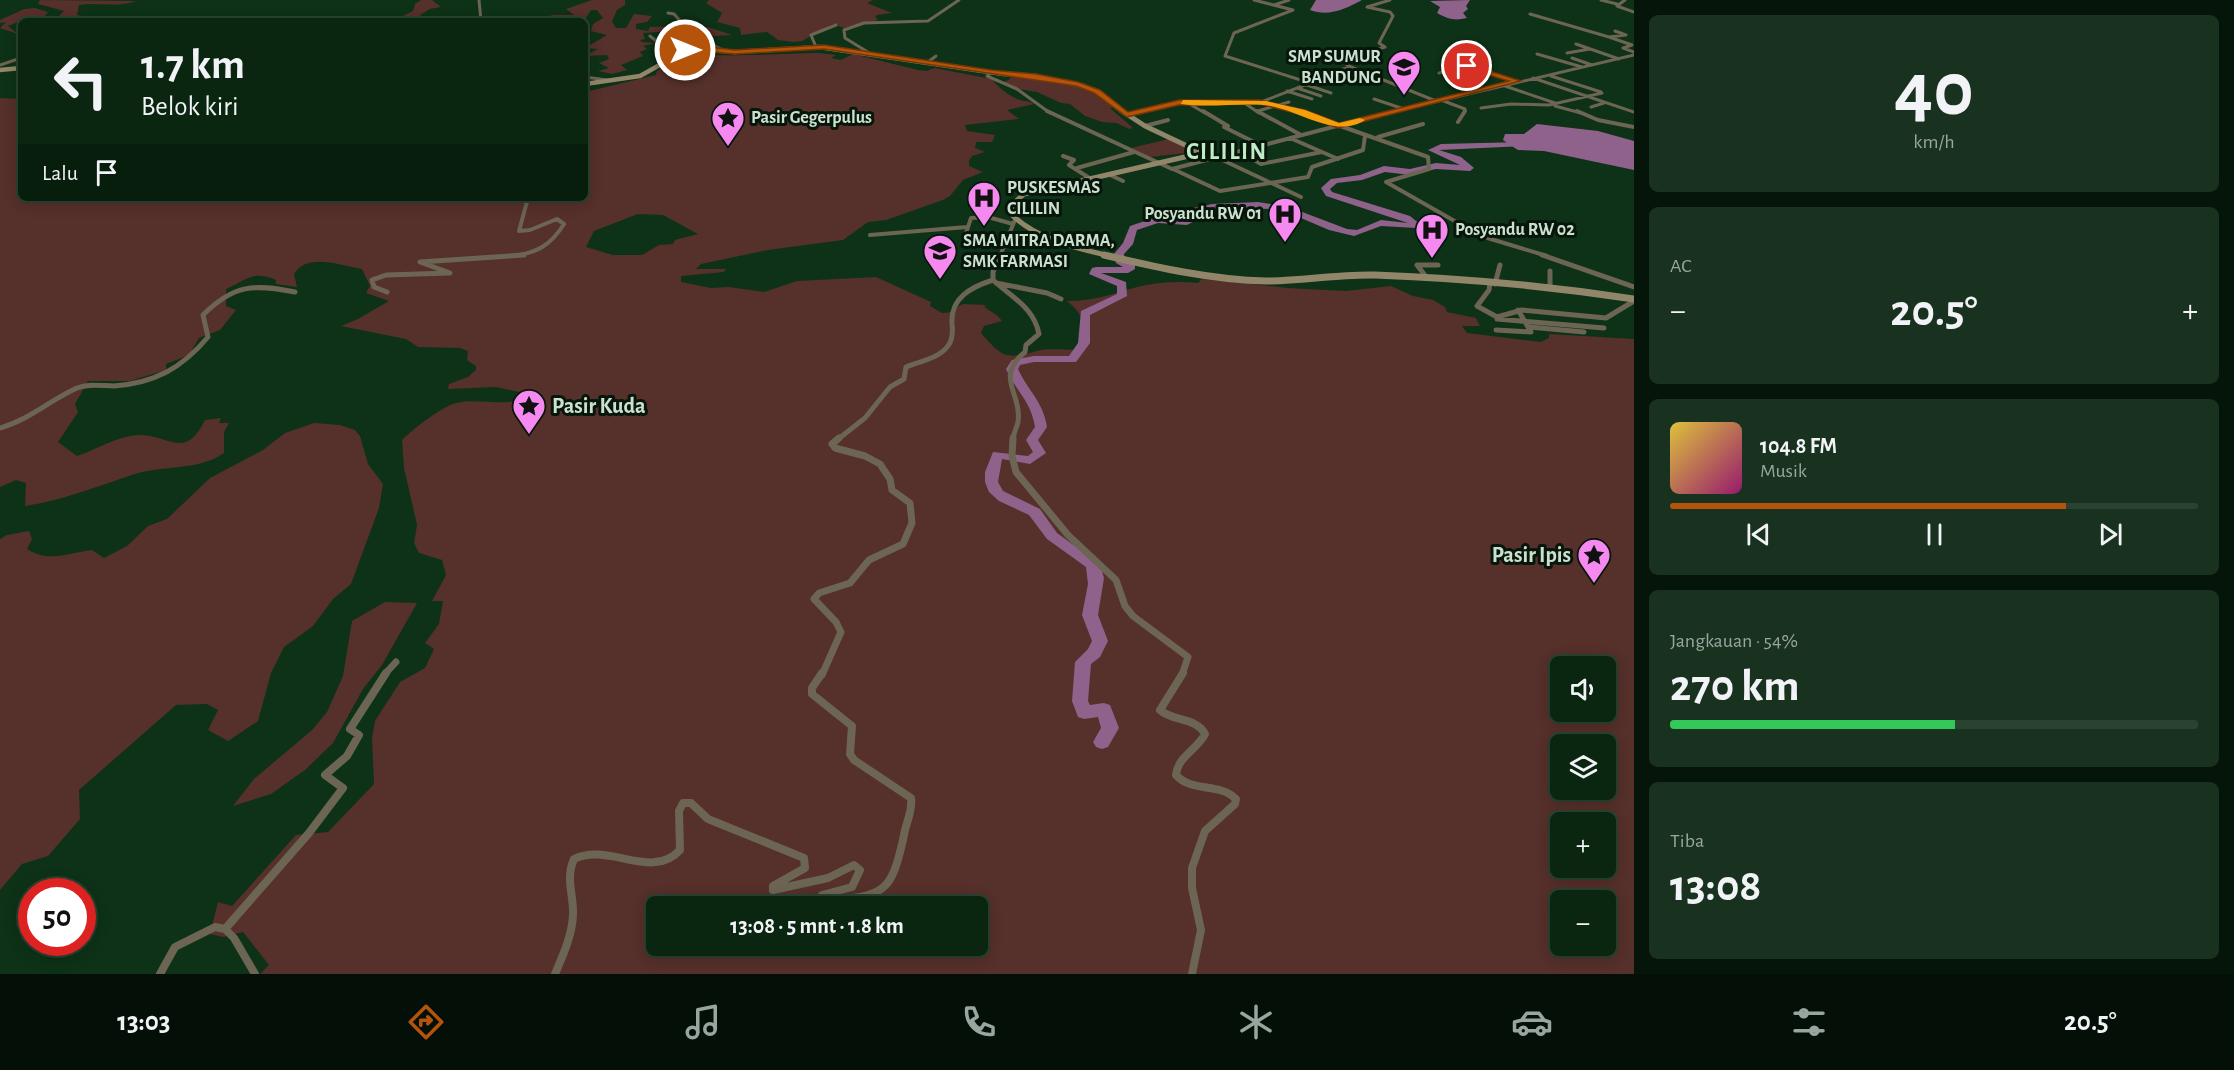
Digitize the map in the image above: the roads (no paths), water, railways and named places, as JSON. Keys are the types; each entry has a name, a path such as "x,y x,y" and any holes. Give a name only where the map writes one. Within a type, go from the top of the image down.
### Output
{"main road":[{"path":"588,84 640,76 681,51 697,48 726,51 816,46 991,72 1036,76 1084,86 1097,92 1145,126 1202,153"},
{"path":"0,70 18,68"},
{"path":"1202,153 1022,196 1012,207 1014,222 1050,240 1115,257 1193,273 1257,280 1353,274 1550,286 1634,300"}],"street":[{"path":"479,0 481,18"},
{"path":"872,54 844,38 844,30 853,26 888,21 929,21 959,0"},
{"path":"1254,0 1293,10 1234,33 1225,56 1310,83 1307,85"},
{"path":"1274,5 1289,0"},
{"path":"1390,0 1367,7 1391,12 1393,16 1379,42 1384,47 1340,62 1465,109 1464,116 1458,122"},
{"path":"1601,0 1620,2"},
{"path":"1608,0 1620,2 1634,12"},
{"path":"668,13 674,14 677,22 688,33 706,44 726,51"},
{"path":"1530,14 1632,45 1623,48 1634,55"},
{"path":"816,46 810,36 836,25"},
{"path":"1609,37 1626,35 1615,31"},
{"path":"650,36 665,48 681,51"},
{"path":"1576,44 1620,59"},
{"path":"1567,53 1590,49"},
{"path":"1537,54 1582,67"},
{"path":"1172,169 1438,100 1634,55"},
{"path":"928,62 936,56"},
{"path":"1572,58 1593,65"},
{"path":"0,65 18,59"},
{"path":"1458,63 1517,81"},
{"path":"1439,73 1467,66"},
{"path":"1301,80 1351,68"},
{"path":"991,72 987,76 1017,89 1048,112 1220,191 1308,177 1312,167 1363,150 1365,136"},
{"path":"1481,108 1510,104 1549,105 1602,93 1548,75"},
{"path":"588,77 611,81"},
{"path":"1532,78 1634,112"},
{"path":"1260,102 1296,87 1307,85 1331,93"},
{"path":"1501,85 1556,104"},
{"path":"1296,87 1321,96"},
{"path":"1287,91 1312,99"},
{"path":"1374,99 1404,109"},
{"path":"1127,114 1186,102 1260,102 1280,106 1365,136 1377,138 1428,156 1429,167 1386,183 1481,236 1568,262 1634,287"},
{"path":"1186,102 1228,126 1224,127 1260,145"},
{"path":"1244,102 1268,119 1301,135"},
{"path":"1258,111 1289,102"},
{"path":"1591,106 1604,103"},
{"path":"1549,105 1633,126"},
{"path":"1293,110 1304,107"},
{"path":"1145,126 1168,120"},
{"path":"1377,138 1423,124"},
{"path":"1289,138 1338,159"},
{"path":"1238,151 1261,164 1322,152"},
{"path":"1077,168 1134,152"},
{"path":"1202,153 1301,198"},
{"path":"1063,156 1074,160 1069,165 1091,179"},
{"path":"1110,175 1123,181"},
{"path":"387,292 374,287 372,280 374,277 385,273 423,276 450,273 420,262 510,259 526,256 543,248 555,239 564,224 557,219 530,230 519,231 527,201"},
{"path":"964,239 971,218 988,217 1014,222 993,272 995,281 1034,314 1039,326 1039,334 1026,345 1025,352 1015,360 1009,372 1017,422 1013,433 1012,458 1016,472 1068,535 1116,580 1125,606 1132,616 1158,636 1179,648 1188,657 1183,672 1164,698 1160,710 1168,716 1197,724 1205,734 1203,741 1179,762 1176,776 1182,782 1227,791 1236,799 1235,804 1205,831 1192,868 1192,888 1201,930 1192,974"},
{"path":"870,235 967,227"},
{"path":"1428,279 1417,265 1438,265"},
{"path":"1500,265 1478,308 1497,316 1518,310 1606,318 1634,300"},
{"path":"1550,271 1550,286"},
{"path":"555,974 570,937 573,919 574,907 567,880 574,859 585,854 610,854 659,864 672,859 680,850 679,811 683,803 691,803 708,819 804,858 804,868 773,886 773,890 828,878 854,865 860,870 852,887 822,895 821,899 874,896 886,890 901,860 911,798 854,760 850,754 852,726 812,694 812,688 822,674 840,632 832,615 819,606 814,599 819,593 850,583 869,560 903,544 910,533 913,512 910,503 892,490 891,476 883,465 832,444 865,418 890,387 904,379 906,367 926,360 946,348 954,332 952,313 959,298 973,288 995,281 1004,282 1047,292 1061,299"},
{"path":"0,428 38,413 82,386 144,382 171,373 190,359 208,337 203,319 206,312 238,289 263,286 295,292"},
{"path":"1496,330 1531,332 1518,310"},
{"path":"1489,319 1604,328"},
{"path":"1529,327 1584,332"},
{"path":"225,929 309,833 343,788 325,775 334,763 350,752 359,736 350,729 380,679 396,662"},
{"path":"160,974 175,947 210,929 225,929 234,938 255,974"}],"waterway":[{"path":"1102,742 1110,728 1104,710 1084,712 1080,701 1083,662 1094,653 1100,641 1090,615 1096,584 1093,564 1052,536 1035,512 998,494 991,482 994,463 998,455 1030,460 1040,453 1032,440 1041,427 1037,407 1016,378 1012,369 1016,362 1034,359 1072,360 1084,343 1085,313 1122,296 1122,284 1094,274 1096,270 1128,270 1131,267 1120,261 1119,254 1128,244 1133,228 1157,220 1187,222 1193,219 1187,212 1227,205 1258,205 1286,209 1339,231 1354,233 1381,223 1416,225 1407,218 1329,194 1325,188 1334,181 1362,177 1384,169 1410,172 1436,166 1470,168 1458,159 1432,150 1441,146 1522,144"}],"place":[{"name":"SMP SUMUR BANDUNG","path":"1404,96"},
{"name":"Pasir Gegerpulus","path":"728,147"},
{"name":"PUSKESMAS CILILIN","path":"984,227"},
{"name":"Posyandu RW 01","path":"1285,243"},
{"name":"Posyandu RW 02","path":"1432,259"},
{"name":"SMA MITRA DARMA, SMK FARMASI","path":"940,280"},
{"name":"Pasir Kuda","path":"529,435"},
{"name":"Pasir Ipis","path":"1594,584"}],"district":[{"name":"CILILIN","path":"1227,152"}]}
